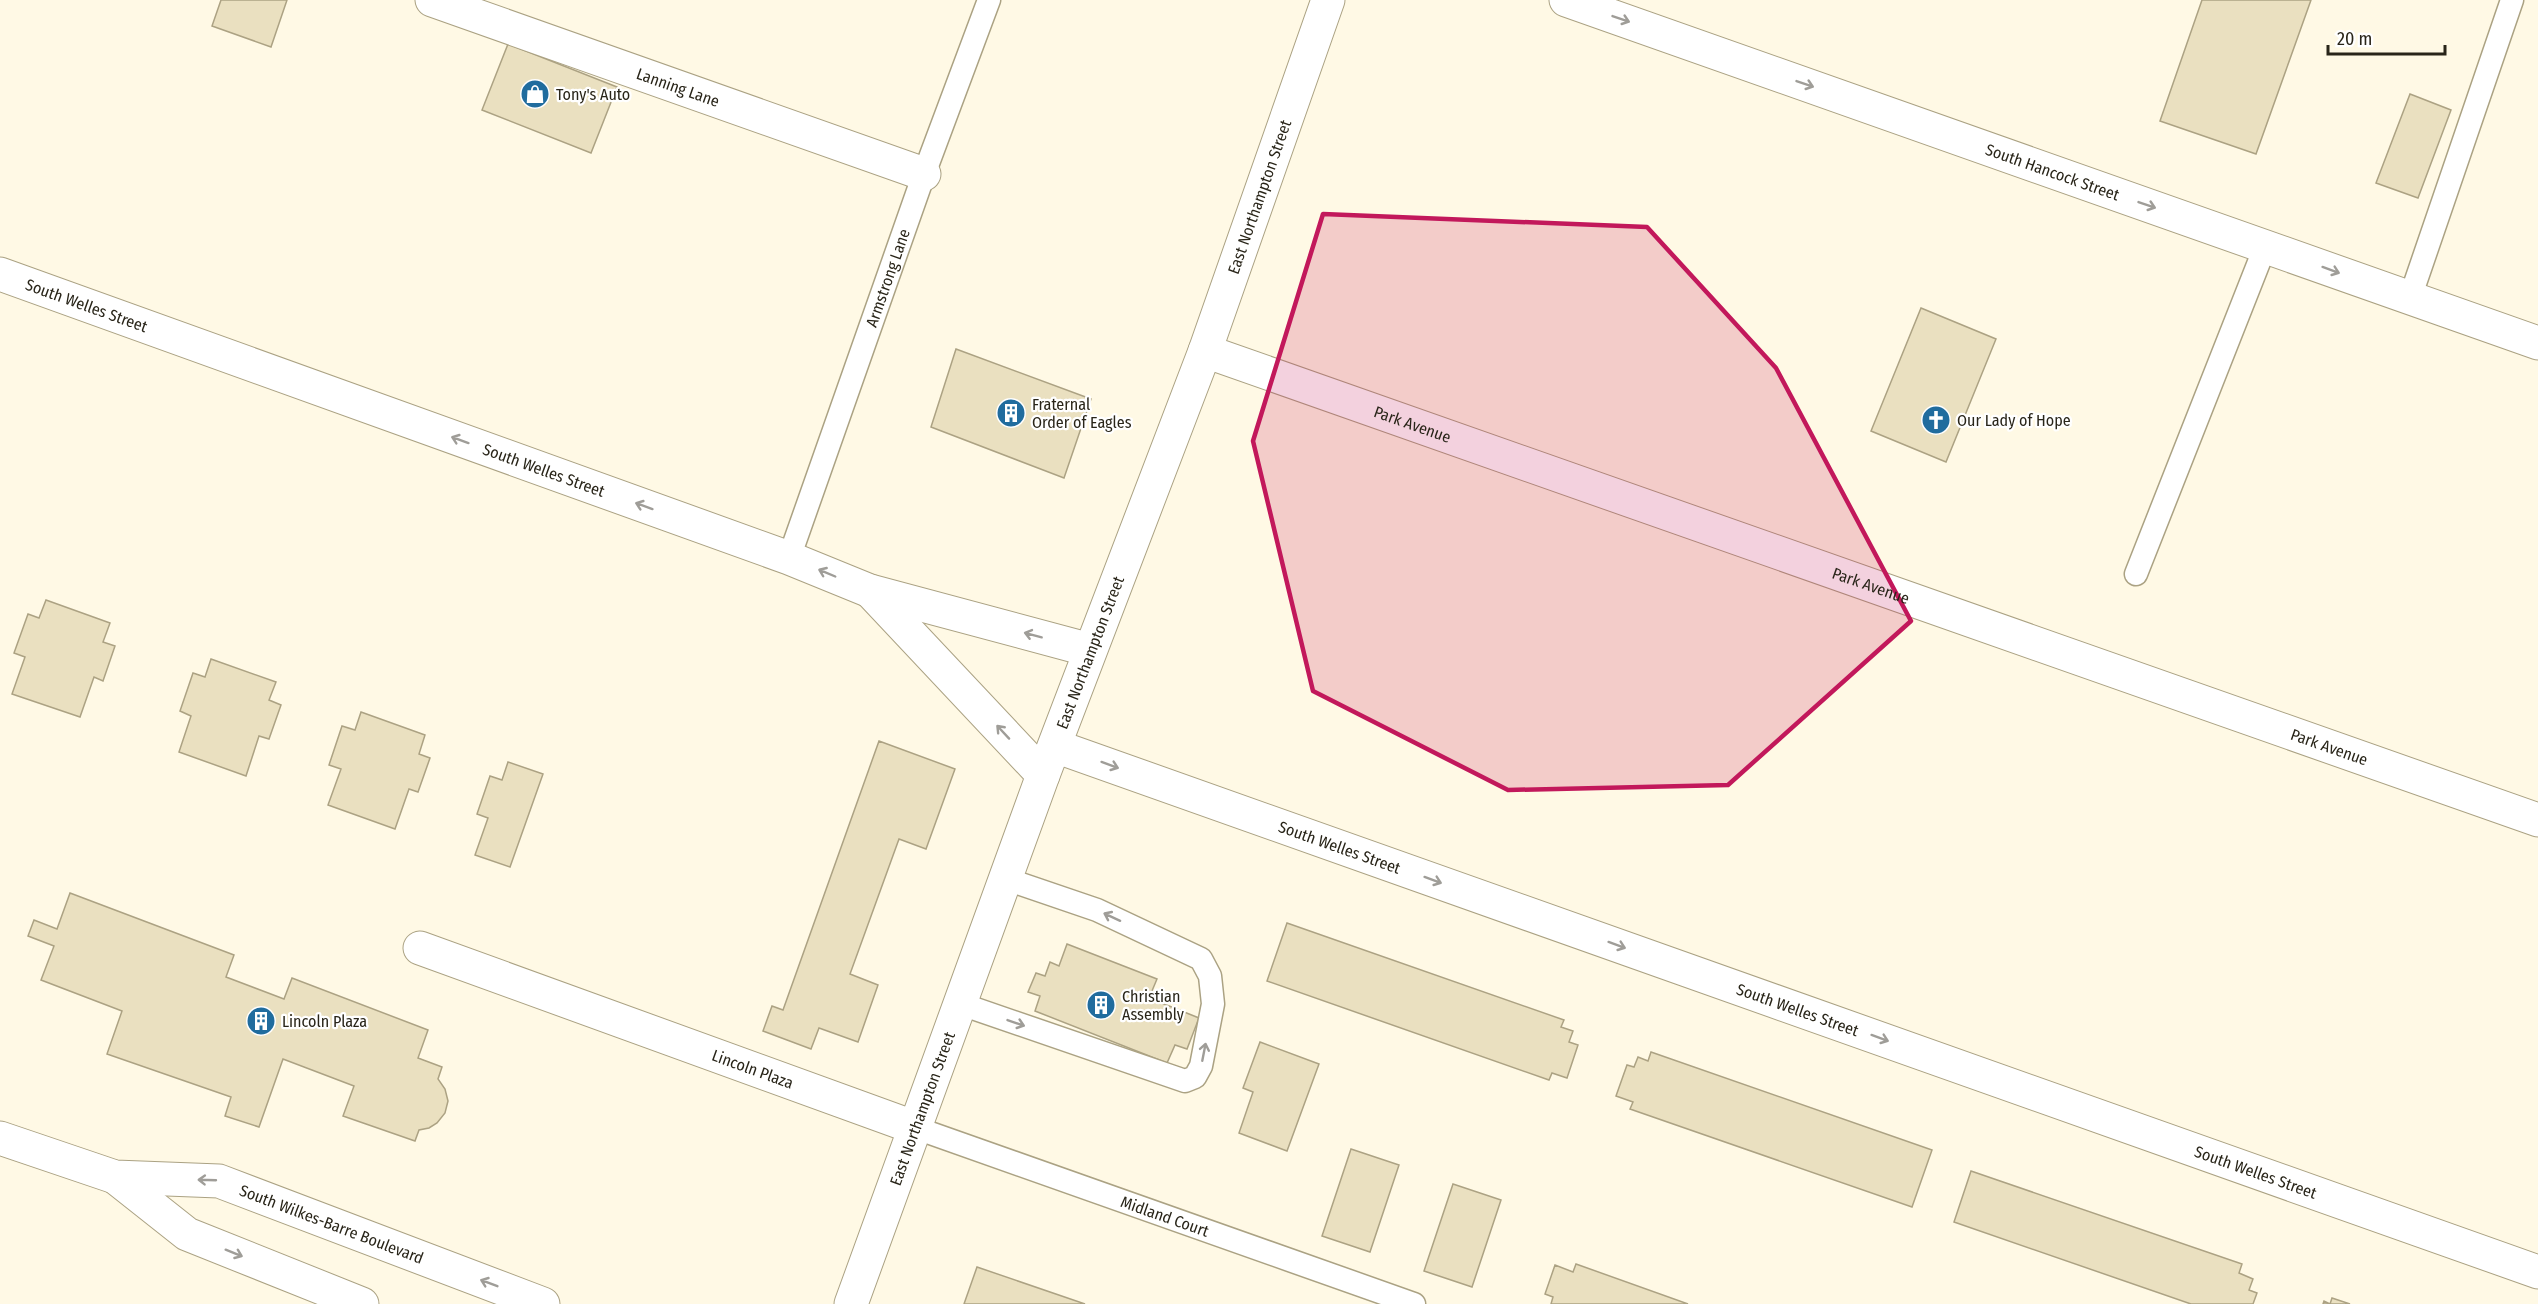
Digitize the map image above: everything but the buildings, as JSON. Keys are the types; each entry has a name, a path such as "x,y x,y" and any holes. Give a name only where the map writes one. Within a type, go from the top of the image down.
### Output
{"street":[{"name":"Lanning Lane","path":"432,0 924,174"},
{"name":"East Northampton Street","path":"850,1304 1049,760 1204,351 1328,0"},
{"name":"South Hancock Street","path":"1566,0 2538,343"},
{"name":"South Welles Street","path":"0,274 789,558 870,591 1090,650"},
{"name":"Park Avenue","path":"1204,351 2538,820"},
{"path":"870,591 1049,760"},
{"name":"South Welles Street","path":"1049,760 2538,1272"},
{"name":"Lincoln Plaza","path":"420,948 916,1128"},
{"name":"South Wilkes-Barre Boulevard","path":"0,1138 115,1177 219,1180 543,1304"},
{"name":"South Wilkes-Barre Boulevard","path":"115,1177 187,1234 362,1304"}],"lane":[{"name":"Armstrong Lane","path":"789,558 924,174 989,0"},
{"path":"2410,298 2512,0"},
{"path":"2136,574 2265,247"},
{"path":"961,1004 1185,1081 1194,1077 1201,1066 1213,1004 1210,976 1201,958 1097,910 1006,879"},
{"name":"Midland Court","path":"916,1128 1414,1304"}],"highlighted area":[{"path":"1323,214 1647,227 1776,368 1911,621 1728,785 1508,790 1313,691 1253,441"}],"place":[{"name":"Tony's Auto","path":"535,94"},
{"name":"Fraternal Order of Eagles","path":"1011,413"},
{"name":"Our Lady of Hope","path":"1936,420"},
{"name":"Christian Assembly","path":"1101,1005"},
{"name":"Lincoln Plaza","path":"261,1021"}]}
